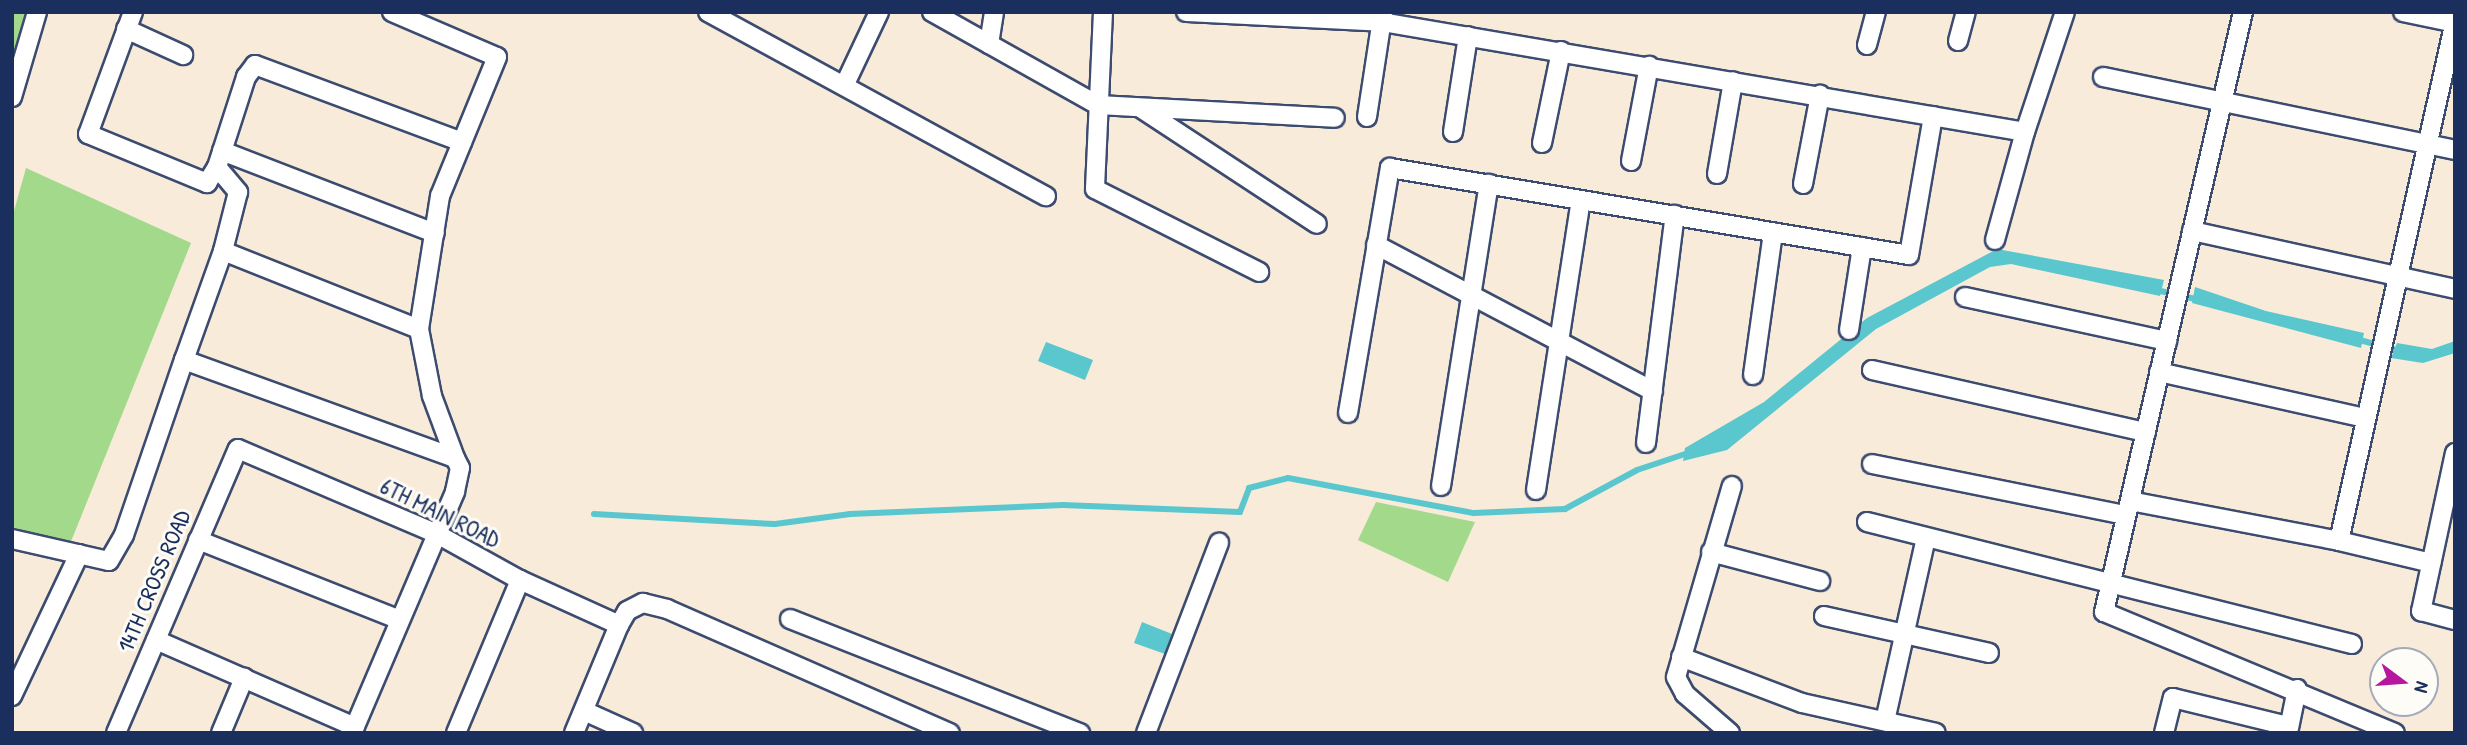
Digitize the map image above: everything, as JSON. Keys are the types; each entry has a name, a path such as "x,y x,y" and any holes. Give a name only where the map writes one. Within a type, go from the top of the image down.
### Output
{"street":[{"path":"12,97 37,12"},
{"path":"156,639 353,730 455,492 460,468 432,396 419,329 440,196 497,57 392,12"},
{"path":"708,12 845,84 1046,196"},
{"path":"845,84 879,12"},
{"path":"932,12 1098,105 1335,118"},
{"path":"989,44 993,12"},
{"path":"1103,12 1095,189 1259,272"},
{"path":"1186,12 1382,17 1468,36 2025,132"},
{"path":"1867,45 1876,12"},
{"path":"1958,41 1966,12"},
{"path":"1995,240 2025,132 2065,12"},
{"path":"2243,12 2104,612 2297,689 2395,733"},
{"path":"2339,541 2424,144 2455,22 2403,12"},
{"path":"1367,117 1382,17"},
{"path":"183,55 130,21 88,134 206,183 220,159 246,76 255,65 462,142"},
{"path":"1453,132 1468,36"},
{"path":"1542,143 1561,51"},
{"path":"1631,161 1649,66"},
{"path":"2103,77 2455,150"},
{"path":"1717,174 1733,81"},
{"path":"1803,184 1819,95"},
{"path":"1139,107 1317,224"},
{"path":"1348,413 1390,168 1909,255 1933,116"},
{"path":"220,159 435,233"},
{"path":"12,539 110,561 124,535 223,251 238,192 220,159"},
{"path":"1441,486 1489,184"},
{"path":"1536,490 1581,200"},
{"path":"1646,443 1675,215"},
{"path":"2192,231 2455,289"},
{"path":"1753,375 1773,232"},
{"path":"1376,245 1653,391"},
{"path":"1849,330 1862,247"},
{"path":"223,251 419,329"},
{"path":"1965,297 2166,341"},
{"path":"184,360 455,458"},
{"path":"1872,370 2146,432"},
{"path":"2159,372 2365,418"},
{"name":"6TH MAIN ROAD","path":"237,449 437,534 520,580 619,625"},
{"name":"14TH CROSS ROAD","path":"116,733 237,449"},
{"path":"2454,457 2421,611 2455,620"},
{"path":"1872,464 2339,541 2431,563"},
{"path":"1730,733 1685,694 1676,677 1731,485"},
{"path":"1867,522 2352,644"},
{"path":"1885,721 1926,538"},
{"path":"198,540 400,620"},
{"path":"1146,733 1219,543"},
{"path":"1711,552 1820,581"},
{"path":"12,696 79,554"},
{"path":"456,733 520,580"},
{"path":"574,733 619,625 627,611 643,603 667,609 950,733"},
{"path":"1824,616 1989,653"},
{"path":"790,619 1080,733"},
{"path":"1681,657 1802,703 1936,733"},
{"path":"221,733 244,678"},
{"path":"2164,733 2173,698 2288,729 2297,689"},
{"path":"584,710 633,733"}],"green space":[{"path":"12,12 25,12 12,64"},
{"path":"26,168 191,243 70,544 12,527 12,218"},
{"path":"1376,502 1475,522 1448,582 1358,540"}],"water":[{"path":"1997,249 2164,280 2160,296 2011,264 1990,267 1876,329 1727,450 1683,461 1685,448 1764,402 1867,318"},
{"path":"2195,287 2266,311 2364,333 2361,348 2192,303"},
{"path":"2455,341 2455,353 2423,363 2391,358 2397,343 2432,349"},
{"path":"1046,342 1093,360 1085,380 1038,361"},
{"path":"1142,622 1172,634 1165,654 1134,643"}],"waterway":[{"path":"2156,290 2200,300"},
{"path":"2356,339 2400,351"},
{"path":"594,514 775,524 850,514 1063,505 1240,512 1249,488 1288,478 1474,513 1565,509 1637,470 1691,452"}]}
